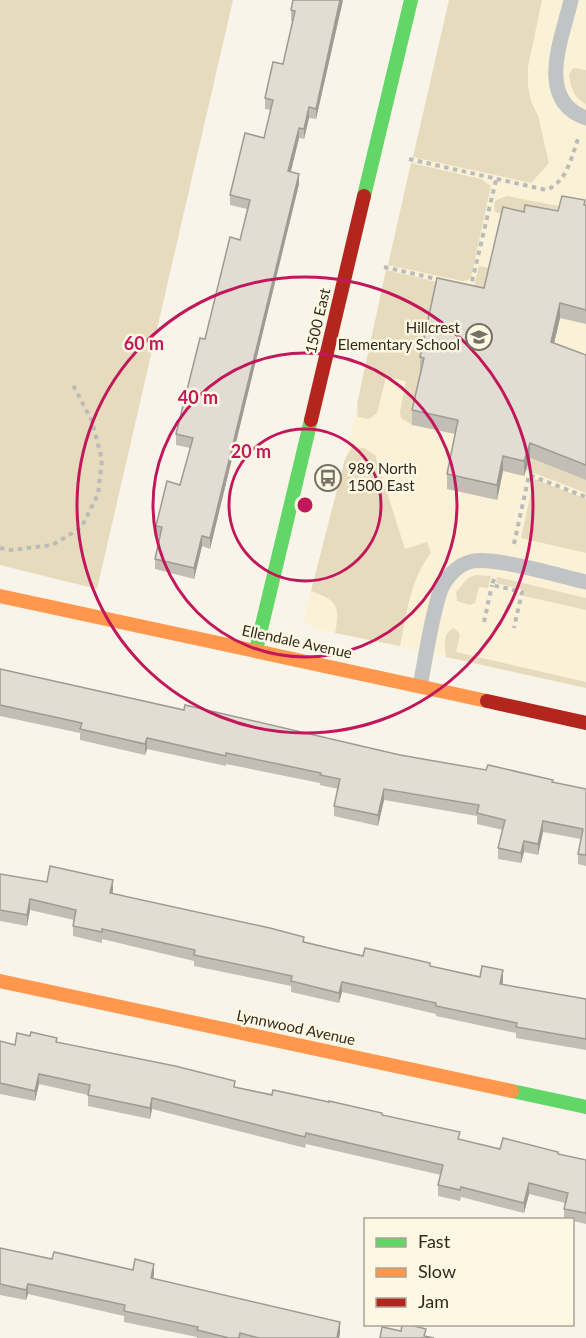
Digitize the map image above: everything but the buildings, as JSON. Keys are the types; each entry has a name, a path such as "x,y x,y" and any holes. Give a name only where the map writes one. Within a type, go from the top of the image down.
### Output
{"street":[{"name":"1500 East","path":"255,650 411,0"},
{"name":"Ellendale Avenue","path":"0,596 586,723"},
{"name":"Lynnwood Avenue","path":"0,981 586,1107"}],"lane":[{"path":"571,0 554,80 559,97 566,108 586,118"},
{"path":"420,686 439,594 446,579 463,564 474,561 498,562 586,582"}],"path":[{"path":"409,159 546,190 555,187 566,172 578,139"},
{"path":"470,293 496,180"},
{"path":"384,267 449,282"},
{"path":"460,284 471,286"},
{"path":"0,548 11,550 52,545 81,528 98,494 102,460 92,421 73,385"},
{"path":"514,544 530,475 586,497"},
{"path":"484,622 494,579"},
{"path":"492,585 522,592 514,628"}],"shaded area":[{"path":"0,0 233,0 97,589 0,565"},
{"name":"Hillcrest Elementary School","path":"449,0 586,0 586,688 314,628 305,622 304,617 345,459"},
{"path":"449,0 542,0 528,67 528,86 549,163 531,183 413,157"},
{"path":"573,68 586,70 586,104 575,95 572,88 569,75"},
{"path":"411,163 481,179 491,186 471,277 468,280 462,281 388,265"},
{"path":"507,196 564,207 484,303 471,300 479,266 489,268 502,214 495,212 494,204 496,200"},
{"path":"386,270 466,289 420,372 436,376 419,394 412,425 401,418 400,412 406,381 386,377 377,413 369,419 358,417 357,404"},
{"path":"352,447 364,448 375,455 405,549 427,542 431,553 414,585 400,646 335,633 337,610 335,605 326,597 311,591 345,459"},
{"path":"529,458 586,480 586,493 526,470"},
{"path":"534,479 586,499 586,553 521,538"},
{"path":"476,575 491,576 488,588 479,587 475,603 470,605 457,601 456,592 468,578"},
{"path":"497,577 586,598 586,610 524,596 524,590 496,583"},
{"path":"454,628 460,634 456,652 586,682 586,688 446,657 446,636"}],"traffic: fast":[{"path":"364,196 411,0"},
{"path":"256,650 311,420"},
{"path":"512,1091 586,1107"}],"traffic: slow":[{"path":"0,596 487,701"},
{"path":"0,981 512,1091"}],"traffic: jam":[{"path":"311,420 364,196"},
{"path":"487,701 586,723"}],"place":[{"name":"Hillcrest Elementary School","path":"479,337"},
{"name":"989 North 1500 East","path":"328,478"}]}
